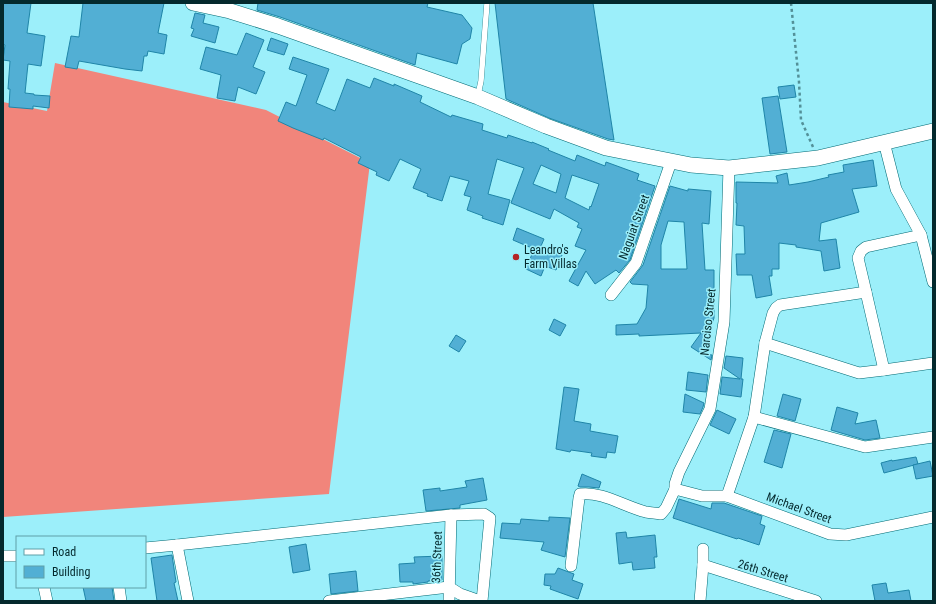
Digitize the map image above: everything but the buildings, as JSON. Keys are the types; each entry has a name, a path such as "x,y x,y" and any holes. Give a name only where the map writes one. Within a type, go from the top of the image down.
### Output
{"street":[{"path":"193,3 231,7 278,26 478,98 546,126 606,148 691,166 729,168 818,158 933,132"},
{"path":"884,142 896,189 921,235 933,282"},
{"name":"Naguiat Street","path":"611,295 636,263 671,162"},
{"name":"Narciso Street","path":"675,489 679,472 710,409 724,322 729,168"},
{"path":"884,370 858,258 861,251 866,247 921,235"},
{"path":"727,496 754,417 765,343 772,313 780,305 866,292"},
{"path":"765,343 859,373 933,363"},
{"path":"754,417 865,447 933,437"},
{"path":"571,566 580,494 589,493 646,512 662,514 675,489"},
{"name":"Michael Street","path":"675,489 702,496 727,496 830,534 846,534 933,517"},
{"path":"146,548 451,515 484,514 490,518 481,601 460,594 449,587 329,601"},
{"name":"36th Street","path":"449,601 451,515"},
{"path":"177,545 188,601"},
{"path":"700,601 703,549"},
{"path":"3,556 16,556"},
{"name":"26th Street","path":"703,565 816,601"},
{"path":"44,588 47,601"},
{"path":"119,588 121,601"}],"lane":[{"path":"478,98 481,81 487,3"}],"path":[{"path":"791,3 799,82 801,120 818,158"}],"shaded area":[{"path":"55,63 266,110 370,163 329,494 3,517 3,102 47,111"}],"place":[{"name":"Leandro's Farm Villas","path":"516,257"}]}
